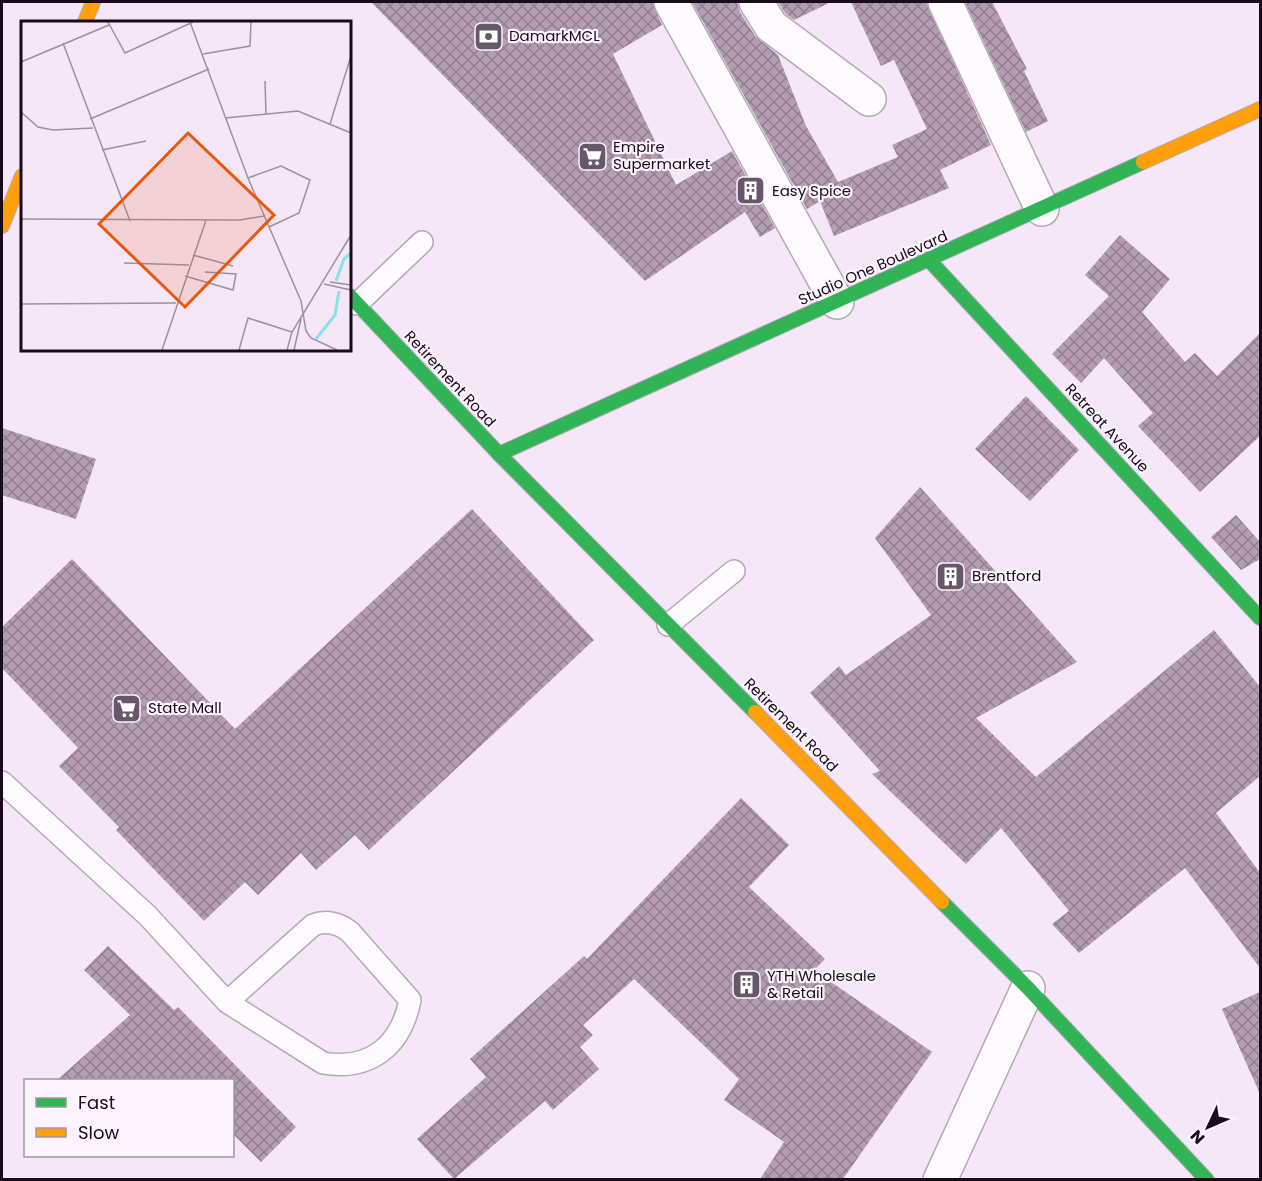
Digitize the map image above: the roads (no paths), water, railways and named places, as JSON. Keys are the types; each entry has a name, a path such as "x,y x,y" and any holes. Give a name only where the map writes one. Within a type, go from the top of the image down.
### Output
{"street":[{"path":"85,21 93,2"},
{"path":"672,2 837,302"},
{"path":"756,2 771,26 868,99"},
{"path":"945,2 1042,209"},
{"name":"Studio One Boulevard","path":"499,454 1260,109"},
{"path":"2,226 21,178"},
{"name":"Retreat Avenue","path":"929,260 1260,618"},
{"name":"Retirement Road","path":"353,300 499,454 1028,988 1207,1179"},
{"path":"940,1179 1028,988"}],"lane":[{"path":"353,300 422,242"},
{"path":"668,625 734,571"},
{"path":"2,782 148,916 227,1002 323,1063 338,1066 368,1060 393,1042 401,1030 410,1000 350,932 339,925 325,922 313,925 227,1002"}],"place":[{"name":"DamarkMCL","path":"488,36"},
{"name":"Empire Supermarket","path":"592,156"},
{"name":"Easy Spice","path":"751,191"},
{"name":"Brentford","path":"951,576"},
{"name":"State Mall","path":"127,708"},
{"name":"YTH Wholesale & Retail","path":"746,985"}]}
